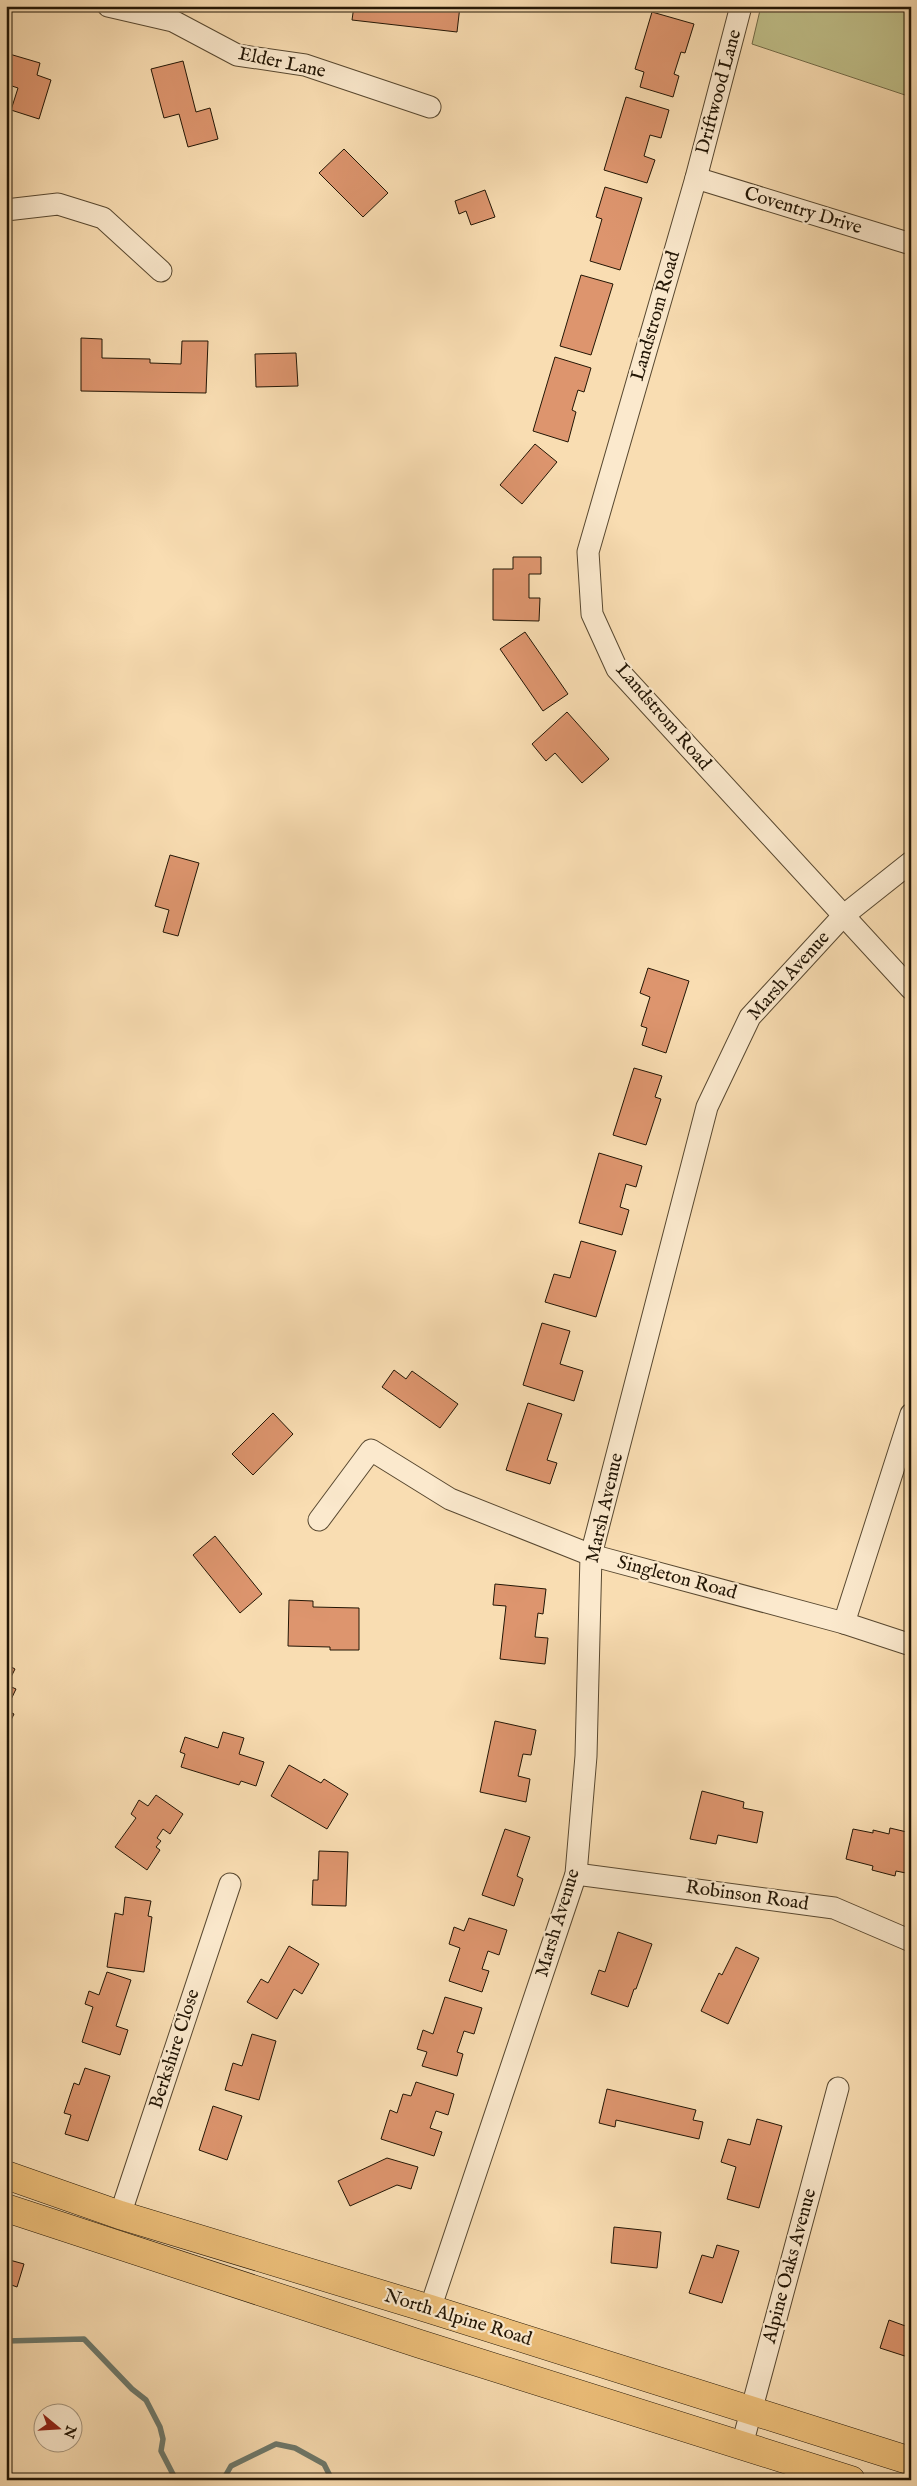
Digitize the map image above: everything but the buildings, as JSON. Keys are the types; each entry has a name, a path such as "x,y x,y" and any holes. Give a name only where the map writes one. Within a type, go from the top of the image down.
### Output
{"main road":[{"name":"North Alpine Road","path":"6,2175 120,2215 430,2309 911,2461"},
{"name":"North Alpine Road","path":"6,2208 420,2344 851,2480"}],"street":[{"name":"Elder Lane","path":"108,6 173,21 237,55 297,64 330,72 430,107"},
{"name":"Driftwood Lane","path":"696,178 742,6"},
{"name":"Coventry Drive","path":"696,178 911,244"},
{"name":"Landstrom Road","path":"696,178 588,552 592,614 617,669 911,989"},
{"path":"6,210 58,204 102,218 161,271"},
{"name":"Marsh Avenue","path":"430,2309 576,1874 586,1756 591,1555 707,1108 750,1017 843,916 911,862"},
{"path":"844,1623 911,1414"},
{"name":"Singleton Road","path":"319,1520 371,1450 450,1499 591,1555 844,1623 911,1645"},
{"name":"Robinson Road","path":"576,1874 834,1908 911,1941"},
{"name":"Berkshire Close","path":"120,2215 230,1884"},
{"name":"Alpine Oaks Avenue","path":"742,2445 838,2088"}],"green space":[{"path":"761,6 911,6 911,97 752,44"}],"waterway":[{"path":"6,2341 84,2339 132,2389 146,2400 160,2427 163,2439 161,2451 176,2480"},
{"path":"223,2480 231,2466 276,2444 295,2448 324,2464 332,2480"}]}
